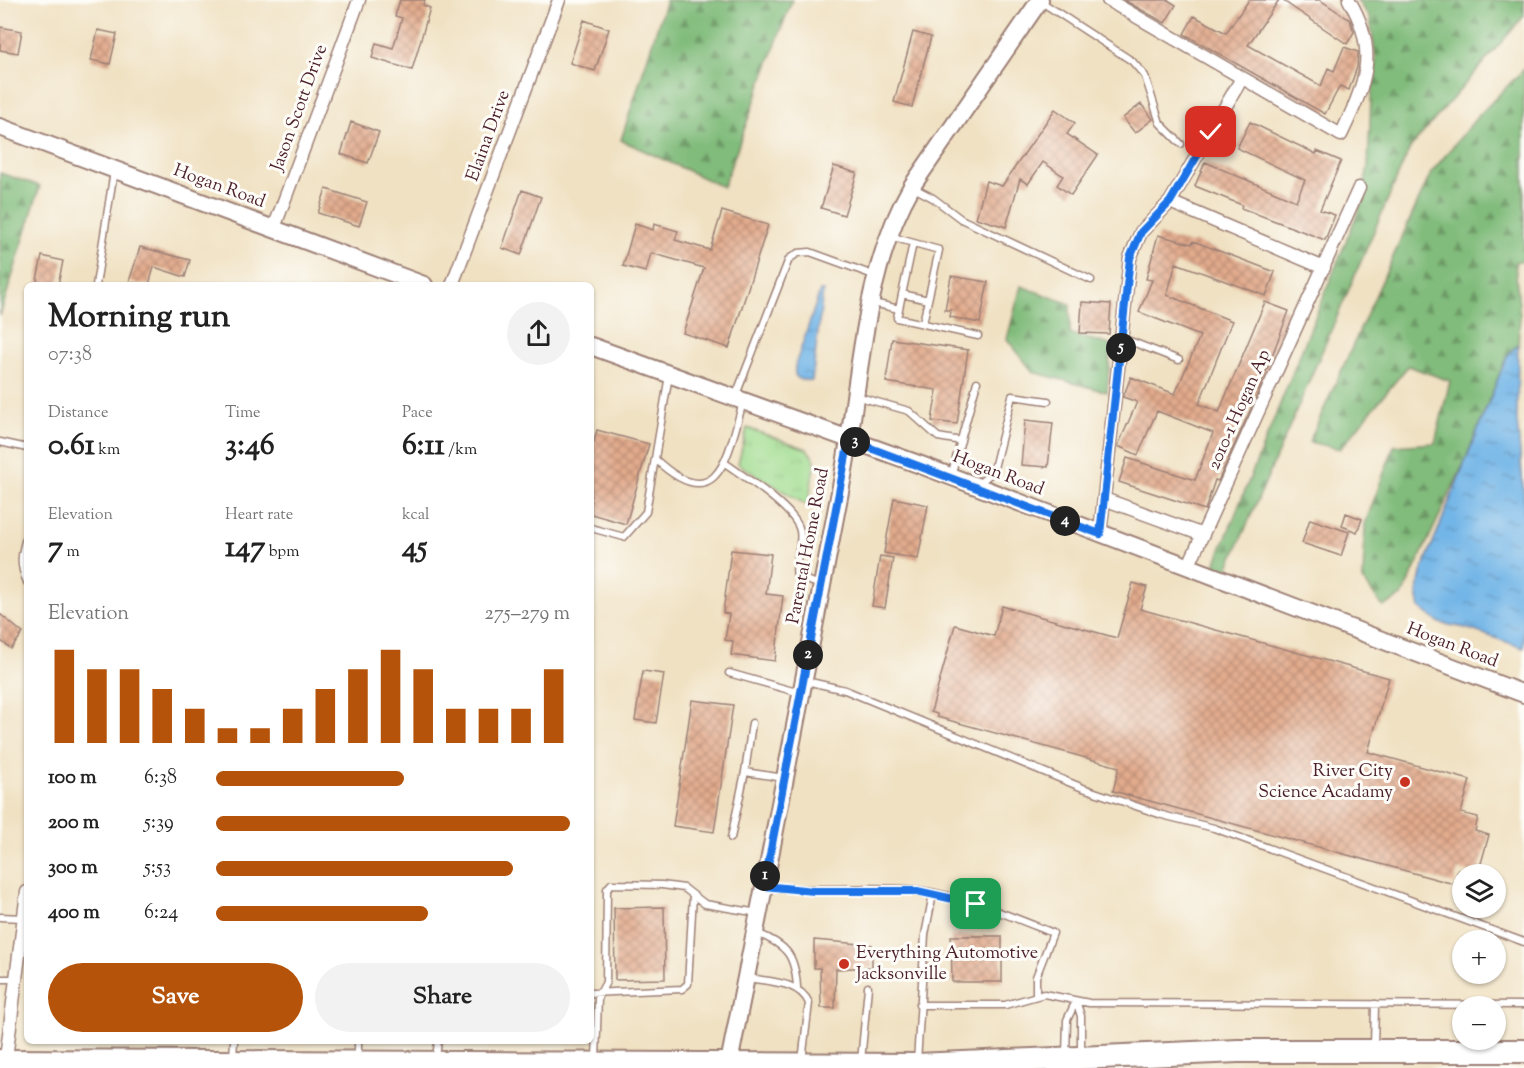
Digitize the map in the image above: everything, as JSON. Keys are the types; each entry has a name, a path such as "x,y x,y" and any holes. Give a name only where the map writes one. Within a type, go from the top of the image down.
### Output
{"highway":[{"path":"3,1064 104,1065 233,1051 437,1052 596,1064 917,1065 993,1068"},
{"path":"917,1065 1238,1051 1524,1051"}],"main road":[{"name":"Parental Home Road","path":"729,1066 849,440 876,276 898,210 912,186 1039,0"},
{"name":"Hogan Road","path":"0,127 416,282"},
{"name":"Hogan Road","path":"594,347 951,477 1524,694"}],"street":[{"name":"Jason Scott Drive","path":"274,228 359,0"},
{"name":"Elaina Drive","path":"453,282 559,0"},
{"path":"1108,0 1341,135 1360,94 1368,59 1361,20 1349,0"},
{"path":"1100,534 1130,258 1141,232 1170,202 1242,78"},
{"name":"2010-1 Hogan Ap","path":"1188,567 1359,188"},
{"path":"1170,202 1324,268"},
{"path":"1104,499 1203,535"},
{"path":"3,1064 24,912"}],"lane":[{"path":"1039,0 1132,61 1145,76 1160,123 1181,144"},
{"path":"96,282 115,170"},
{"path":"912,186 961,219 1091,280"},
{"path":"888,236 939,250 923,323"},
{"path":"913,243 897,318 978,336"},
{"path":"655,459 672,475 692,483 712,480 724,463 739,400 789,259 798,253 810,252 876,276"},
{"path":"902,294 928,300"},
{"path":"871,303 899,309"},
{"path":"1122,338 1179,360"},
{"path":"594,529 624,537 646,512 669,375"},
{"path":"951,477 977,382"},
{"path":"856,395 909,411 939,437 961,441"},
{"path":"975,486 993,472 1012,396 1048,400"},
{"path":"0,442 24,446"},
{"path":"724,463 761,489 789,514 800,528 797,577 821,585"},
{"path":"24,543 20,554 21,570 24,576"},
{"path":"729,674 802,687 845,690 1083,788 1162,815 1214,828 1524,942"},
{"path":"731,838 745,772 752,723"},
{"path":"745,772 784,778"},
{"path":"596,1064 598,997 606,982 608,890 611,884 684,888 705,904 758,913"},
{"path":"764,886 805,891 899,890 933,894 976,904 1053,933 1036,977 1036,994"},
{"path":"917,1065 925,935 933,894"},
{"path":"594,993 682,989 688,984 693,895"},
{"path":"0,917 23,918"},
{"path":"755,932 782,944 793,962 797,987 808,1003 801,1065"},
{"path":"746,977 797,987"},
{"path":"0,979 15,979"},
{"path":"860,1065 868,987"},
{"path":"919,1005 1005,1005 1036,994 1054,995 1089,1003 1524,1005"},
{"path":"1074,1058 1082,1022 1076,1001"},
{"path":"1074,1058 1067,1020 1076,1001"},
{"path":"1374,1050 1376,1004"}],"green space":[{"path":"666,0 792,0 723,187 621,140"},
{"path":"1357,0 1524,0 1524,16 1410,148 1227,571 1214,567 1361,204 1368,166 1371,99 1376,62 1370,18"},
{"path":"1524,69 1524,260 1515,262 1520,317 1518,344 1507,356 1465,461 1402,596 1383,607 1363,580 1365,524 1394,446 1435,443 1450,381 1408,366 1340,449 1309,442 1431,173 1477,117"},
{"path":"0,173 40,186 0,316"},
{"path":"1021,286 1070,304 1070,334 1111,345 1107,392 1033,372 1007,339"},
{"path":"747,428 807,449 815,460 808,506 738,464"}],"water":[{"path":"820,291 823,291 812,381 799,379 795,375 795,366"},
{"path":"1518,344 1517,420 1524,496 1524,648 1466,628 1440,623 1420,608 1417,593 1421,573 1507,356"}],"building":[{"path":"400,0 425,0 423,5 430,8 412,70 372,58 376,43 393,48 402,18 395,16"},
{"path":"1124,0 1168,0 1176,5 1165,23"},
{"path":"1249,0 1279,0 1248,45 1321,86 1328,68 1334,71 1344,47 1358,52 1357,67 1349,90 1340,86 1325,114 1184,34 1194,16 1226,33"},
{"path":"1282,0 1320,0 1350,20 1354,32 1347,44"},
{"path":"584,20 609,29 595,71 570,63"},
{"path":"0,27 22,31 18,53 0,50"},
{"path":"98,30 117,34 110,64 91,60"},
{"path":"913,32 931,37 912,107 894,102"},
{"path":"1141,104 1153,119 1135,133 1123,118"},
{"path":"1055,109 1075,123 1067,134 1098,155 1071,195 1057,185 1063,176 1043,162 1028,184 1020,179 1006,227 976,218 986,181 1002,186"},
{"path":"351,122 379,132 368,163 341,154"},
{"path":"1250,122 1316,154 1317,151 1341,161 1320,210 1335,215 1325,240 1241,208 1242,205 1195,186 1205,162 1296,201 1305,180 1237,148"},
{"path":"834,166 857,173 844,215 821,208"},
{"path":"326,189 367,202 359,226 318,213"},
{"path":"522,190 541,197 521,255 502,248"},
{"path":"722,211 768,225 729,348 683,333 704,268 651,253 646,272 623,266 635,224 653,230 654,224 678,231 675,240 710,250"},
{"path":"1158,235 1192,244 1193,241 1275,272 1266,296 1176,263 1167,295 1232,321 1199,404 1219,412 1265,302 1289,311 1257,395 1218,481 1215,480 1205,510 1119,482 1127,458 1195,480 1213,433 1157,411 1138,455 1118,446 1137,402 1123,397 1131,377 1175,394 1200,336 1139,312 1152,280 1146,279"},
{"path":"140,247 190,260 185,277 154,267 150,282 129,282"},
{"path":"42,256 63,261 59,282 37,282"},
{"path":"951,276 988,282 980,323 950,317 951,310 945,310"},
{"path":"1082,302 1111,304 1109,334 1080,333"},
{"path":"892,339 968,350 957,424 932,421 937,390 886,382"},
{"path":"1025,420 1053,423 1048,467 1021,465"},
{"path":"597,430 649,444 626,524 594,515 594,442"},
{"path":"894,498 928,505 918,559 884,553"},
{"path":"1346,513 1362,519 1357,532 1342,526"},
{"path":"1310,519 1349,532 1341,556 1302,543"},
{"path":"731,550 771,554 766,594 783,596 775,661 731,655 733,641 725,640 729,614 723,613"},
{"path":"880,556 893,558 885,608 872,606"},
{"path":"1133,583 1147,587 1140,609 1389,678 1368,752 1470,780 1461,813 1478,817 1475,831 1489,835 1481,864 1452,864 1452,883 1113,791 1119,767 937,717 937,714 931,712 955,625 994,636 1002,606 1117,638"},
{"path":"0,614 23,633 11,649 0,640"},
{"path":"643,671 664,674 656,723 635,720"},
{"path":"692,700 733,705 714,832 673,826"},
{"path":"664,907 665,979 615,980 614,908"},
{"path":"951,936 1002,936 1002,982 952,982"},
{"path":"814,940 872,945 872,967 836,969 835,1008 821,1008 820,968 814,968"}],"place":[{"name":"River City Science Acadamy","path":"1405,782"},
{"name":"Everything Automotive Jacksonville","path":"844,964"}],"route":[{"path":"976,904 917,891 814,891 764,886 849,440 921,465 1100,534 1130,258 1141,232 1170,202 1211,132"}]}
